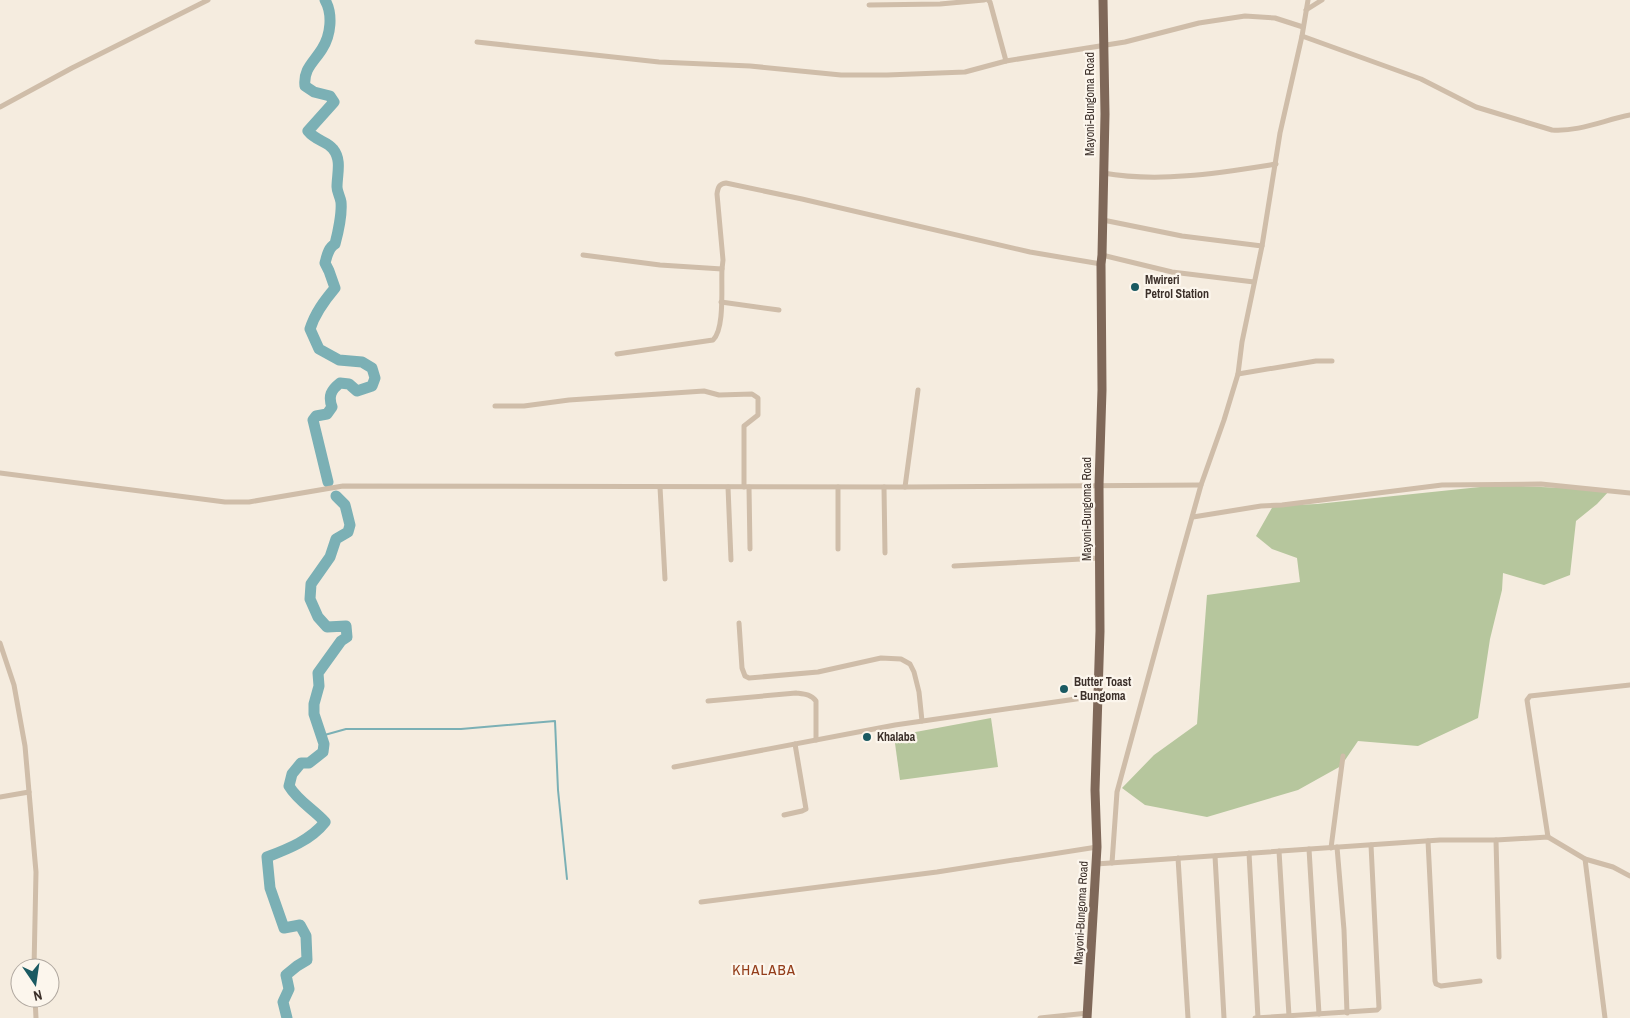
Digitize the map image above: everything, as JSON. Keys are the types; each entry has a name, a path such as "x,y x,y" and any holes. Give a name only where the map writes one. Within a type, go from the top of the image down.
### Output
{"main road":[{"name":"Mayoni-Bungoma Road","path":"1087,1015 1097,847 1097,696 1100,631 1098,485 1102,390 1101,260 1105,114 1104,0"}],"street":[{"path":"0,107 72,68 208,0"},
{"path":"869,5 940,4 984,0"},
{"path":"988,0 1006,61"},
{"path":"1112,863 1117,792 1201,485 1238,374 1242,342 1262,246 1280,133 1302,36 1308,0"},
{"path":"1306,10 1322,0"},
{"path":"477,42 659,62 750,66 840,74 945,73 965,72 1006,61 1125,42 1199,23 1245,16 1275,18 1304,26"},
{"path":"1302,36 1422,79 1476,107 1552,130 1564,131 1630,115"},
{"path":"1102,173 1126,177 1200,175 1276,164"},
{"path":"617,354 713,340 717,336 719,330 723,260 718,189 722,183 1030,252 1254,282"},
{"path":"1103,220 1182,236 1262,246"},
{"path":"583,255 660,265 722,269"},
{"path":"721,302 779,310"},
{"path":"1238,374 1316,361 1332,361"},
{"path":"904,487 918,390"},
{"path":"496,406 524,406 569,400 704,392 719,395 752,394 758,398 759,412 758,415 744,426 750,549"},
{"path":"0,473 225,502 249,502 343,486 904,487 1201,485"},
{"path":"1192,517 1261,506 1442,485 1541,484 1630,493"},
{"path":"660,487 665,579"},
{"path":"728,487 731,560"},
{"path":"838,487 838,549"},
{"path":"884,487 885,553"},
{"path":"954,566 1100,558"},
{"path":"739,622 742,668 745,676 749,678 818,672 880,658 901,659 910,664 914,672 919,692 922,722"},
{"path":"0,643 14,684 25,746 36,872 34,958"},
{"path":"1548,837 1527,700 1530,696 1630,685"},
{"path":"708,701 796,693 807,694 816,701 816,740"},
{"path":"674,767 894,725 1097,696"},
{"path":"784,815 802,812 806,809 794,744"},
{"path":"1343,756 1334,848 1344,930 1347,1013"},
{"path":"0,796 29,792"},
{"path":"1096,864 1370,844 1548,837 1585,859 1613,867 1630,876"},
{"path":"1496,840 1498,957"},
{"path":"1428,841 1435,982 1441,986 1480,981"},
{"path":"1249,853 1256,1018 1375,1011 1379,1008 1370,844"},
{"path":"701,902 937,872 1097,847"},
{"path":"1309,849 1319,1014"},
{"path":"1279,851 1289,1016"},
{"path":"1215,856 1224,1018"},
{"path":"1178,858 1188,1018"},
{"path":"1585,859 1605,1018"},
{"path":"1040,1018 1087,1015"}],"green space":[{"path":"1499,485 1610,490 1597,504 1576,521 1570,575 1544,585 1503,573 1502,590 1490,639 1478,718 1418,746 1358,741 1341,766 1298,790 1207,817 1145,805 1122,788 1154,755 1197,724 1207,595 1300,582 1297,558 1272,549 1256,536 1273,506 1317,504"},
{"path":"991,718 998,767 900,780 894,736"}],"waterway":[{"path":"325,0 330,18 329,31 322,49 307,70 305,86 314,92 330,96 334,102 308,131 314,137 331,146 336,153 338,162 337,189 341,200 341,207 340,223 335,244 329,250 325,263 335,288 320,307 310,329 319,349 339,360 362,362 372,368 375,378 372,386 357,391 349,384 340,383 331,394 332,407 327,414 316,416 313,420 328,482"},
{"path":"287,1018 283,1002 289,989 286,975 307,960 306,936 300,925 284,928 270,888 267,857 306,839 325,822 289,786 292,774 301,763 309,763 323,752 324,744 314,714 314,704 319,686 318,673 341,641 347,637 346,626 327,627 318,617 310,599 311,584 330,557 336,539 348,532 350,525 345,505 336,496"},
{"path":"321,736 346,729 461,729 555,721 558,790 567,879"}],"place":[{"name":"Mwireri Petrol Station","path":"1135,287"},
{"name":"Butter Toast - Bungoma","path":"1064,689"},
{"name":"Khalaba","path":"867,737"}],"district":[{"name":"KHALABA","path":"764,970"}]}
